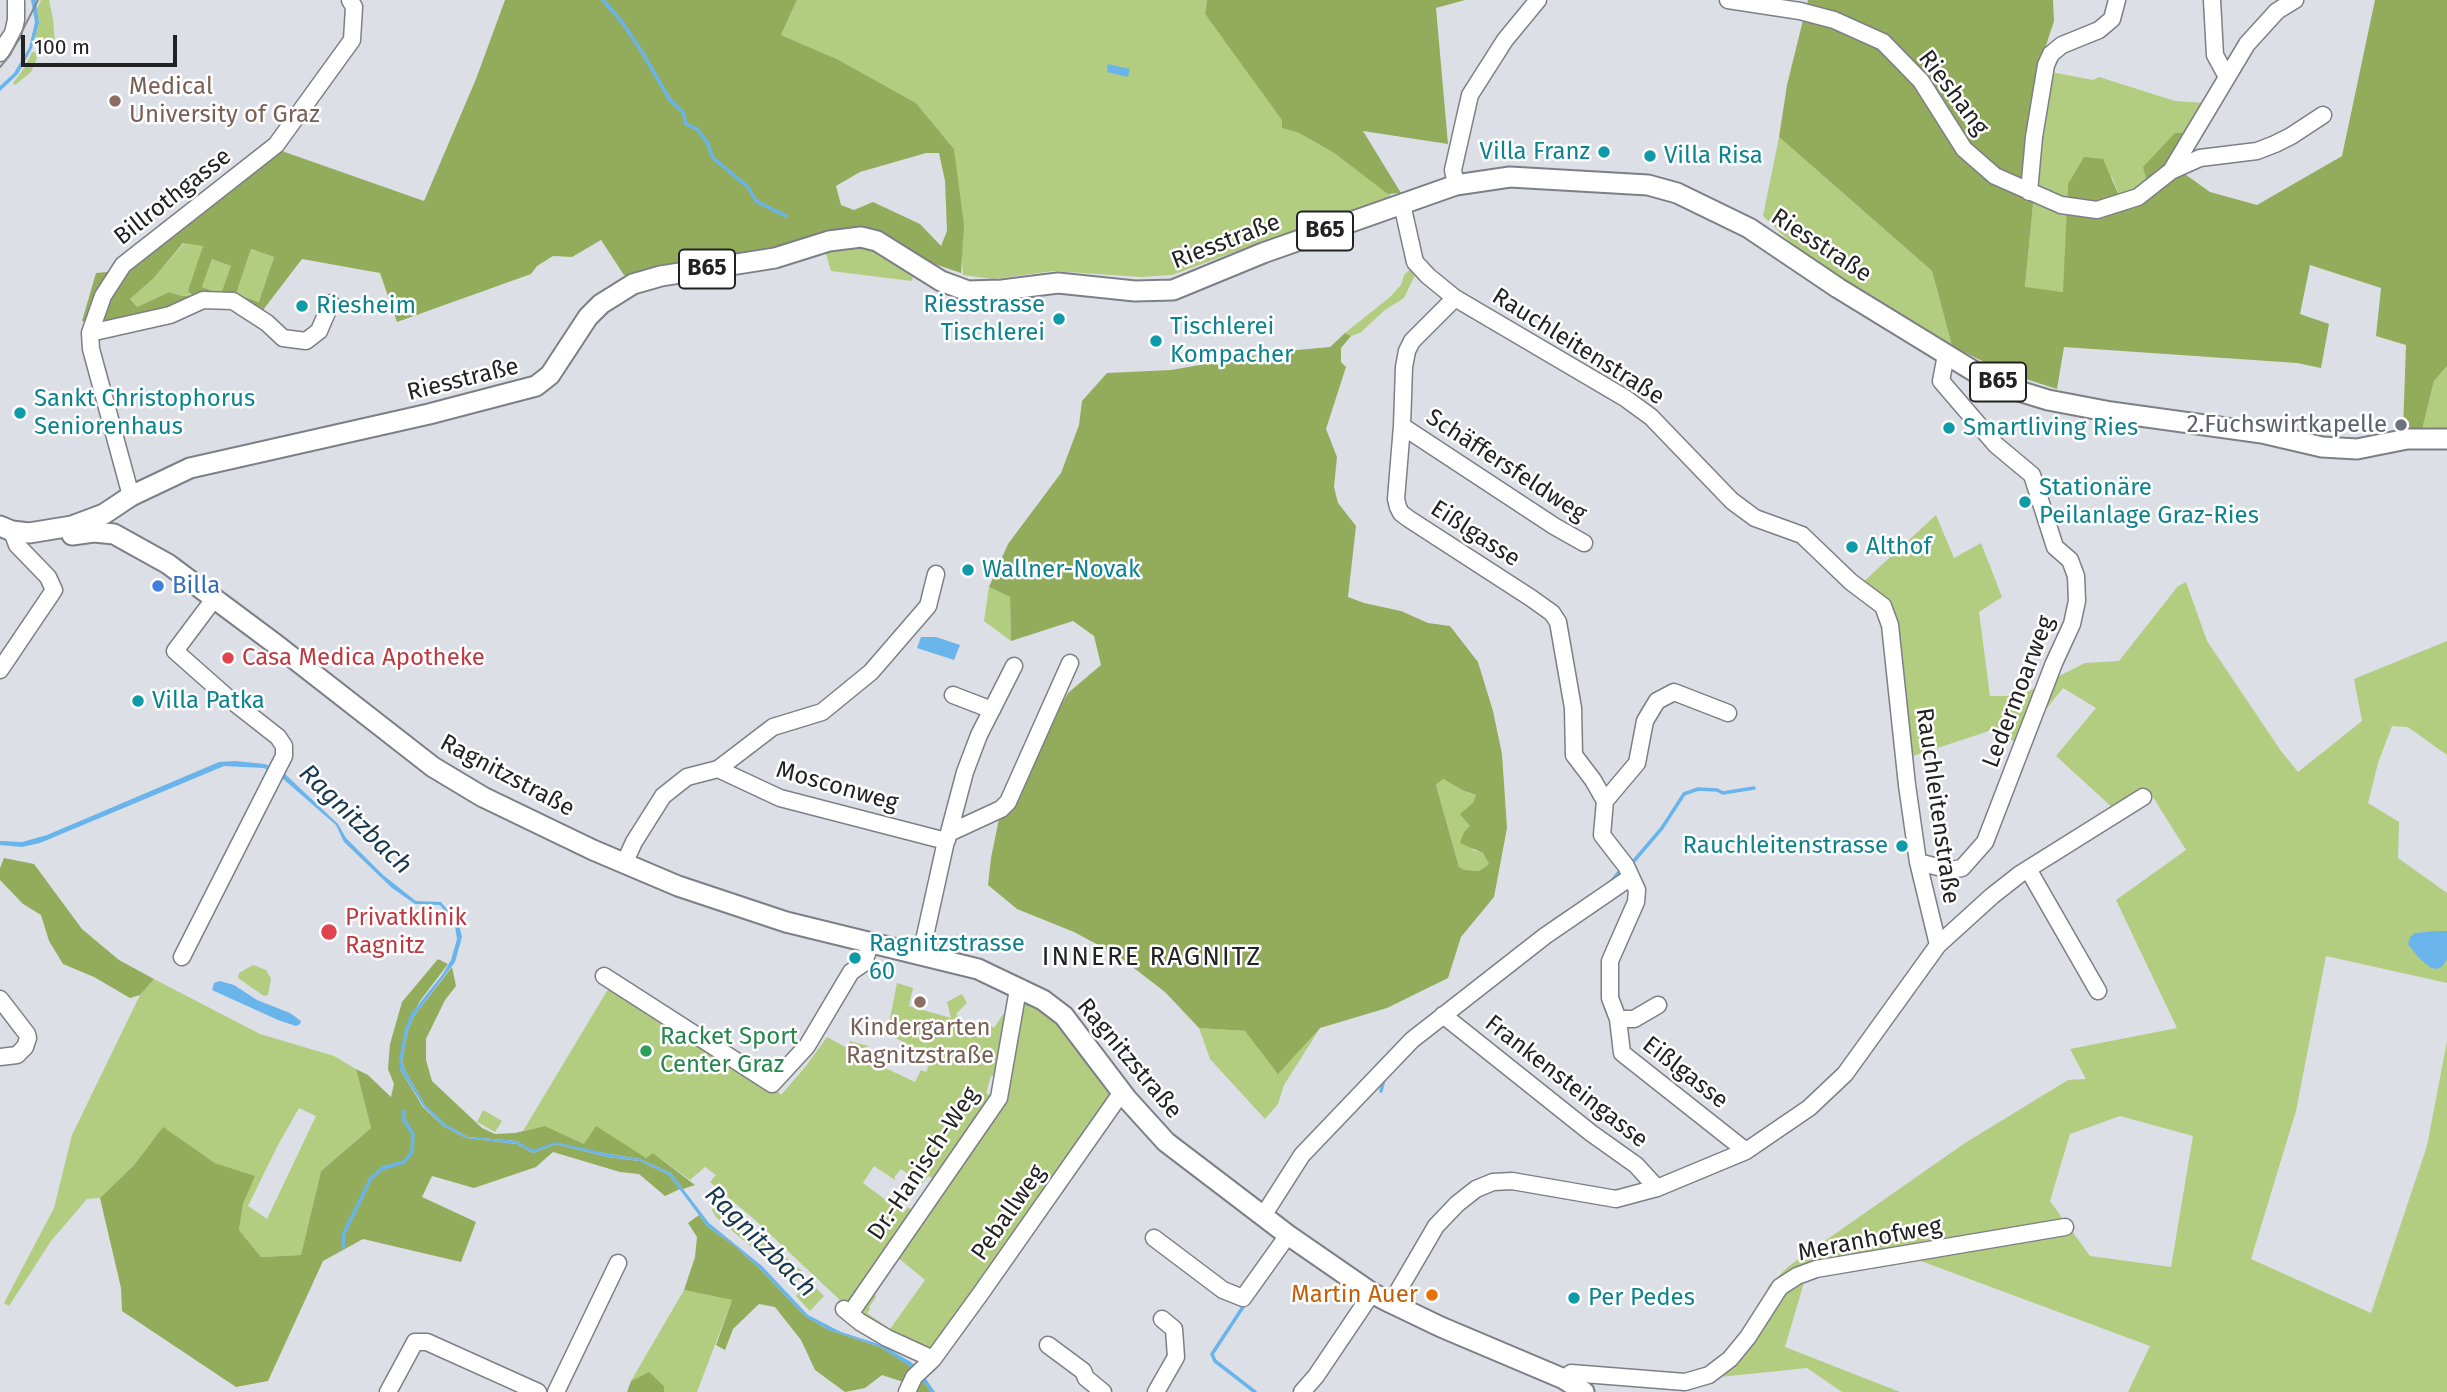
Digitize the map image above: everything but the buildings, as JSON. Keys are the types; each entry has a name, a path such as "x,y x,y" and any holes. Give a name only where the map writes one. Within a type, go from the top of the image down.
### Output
{"main road":[{"name":"Riesstraße","path":"6,529 41,532 88,521 131,496 190,468 429,414 536,386 550,375 588,317 601,304 633,284 661,276 775,258 829,241 861,237 877,241 941,281 968,291 1058,283 1135,291 1173,290 1263,253 1456,185 1483,179 1532,177 1648,185 1677,193 1749,228 1838,288 1980,375 2022,392 2091,409 2262,433 2322,447 2357,449 2407,439 2447,439"},
{"path":"107,512 107,526 114,534"},
{"name":"Ragnitzstraße","path":"107,512 153,546 168,564"},
{"name":"Ragnitzstraße","path":"41,532 53,537 94,532 114,534 168,564 433,767 484,797 624,864 678,886 786,922 978,969 1043,1000 1064,1016 1122,1092 1175,1152 1289,1235 1372,1293 1452,1332 1564,1379 1584,1392"}],"street":[{"path":"0,53 13,33 16,0"},
{"name":"Billrothgasse","path":"131,496 91,349 90,333 103,296 123,265 276,145 352,40 354,7 350,0"},
{"path":"1456,185 1453,170 1470,95 1505,40 1538,0"},
{"name":"Rieshang","path":"1728,0 1800,11 1834,20 1883,42 1921,81 1964,149 1994,176 2061,205 2097,210 2138,197 2171,171 2200,158 2257,151 2291,136 2323,115"},
{"path":"2029,192 2034,137 2046,65 2051,54 2062,45 2099,30 2112,19 2117,0"},
{"path":"2212,0 2215,55 2227,77"},
{"name":"Rieshang","path":"2171,171 2260,27 2277,10 2295,0"},
{"name":"Rauchleitenstraße","path":"1402,204 1415,261 1428,276 1455,298 1642,411 1678,442 1732,501 1755,518 1802,535 1852,582 1883,606 1890,625 1907,785 1919,862 1938,945"},
{"name":"Eißlgasse","path":"1455,298 1420,332 1407,351 1396,499 1401,513 1552,613 1558,622 1573,708 1574,755 1594,780 1605,801"},
{"path":"90,333 170,315 203,300 233,301 267,323 283,338 306,341 319,331 331,303"},
{"name":"Ledermoarweg","path":"1919,862 1950,870 1962,868 1985,842 2072,624 2077,601 2076,576 2070,560 2054,547 2032,475 1997,445 1941,381 1946,355"},
{"name":"Schäffersfeldweg","path":"1402,426 1584,543"},
{"path":"0,670 54,590 48,578 16,545 6,529"},
{"path":"624,864 634,842 663,796 687,777 718,769 773,727 822,712 871,672 929,606 936,574"},
{"path":"182,957 281,761 284,746 278,737 175,651 214,598"},
{"path":"948,837 1002,809 1008,802 1070,663"},
{"path":"921,954 965,772 1014,666"},
{"path":"1631,877 1626,866 1602,835 1605,801 1637,763 1645,721 1657,701 1674,692 1728,713"},
{"path":"953,695 992,710"},
{"name":"Mosconweg","path":"718,769 780,798 948,837"},
{"name":"Rauchleitenstraße","path":"1391,1303 1436,1226 1476,1189 1493,1182 1512,1181 1616,1199 1657,1188 1746,1151 1809,1108 1845,1074 1938,945 1992,896 2028,869 2143,797"},
{"path":"2028,869 2098,990"},
{"name":"Eißlgasse","path":"1631,877 1637,890 1636,902 1610,961 1610,998 1618,1018 1622,1053 1746,1151"},
{"name":"Frankensteingasse","path":"1263,1216 1302,1155 1412,1040 1545,936 1631,877"},
{"path":"604,976 772,1084 807,1046 851,972 864,963 870,944"},
{"name":"Dr.-Hanisch-Weg","path":"919,1374 887,1338 847,1311 999,1098 1017,995 1021,988"},
{"path":"0,999 27,1034 27,1038 25,1047 17,1055 0,1057"},
{"name":"Eißlgasse","path":"1618,1018 1634,1019 1658,1004"},
{"name":"Frankensteingasse","path":"1443,1015 1591,1133 1636,1164 1657,1188"},
{"name":"Peballweg","path":"919,1374 1122,1092"},
{"name":"Meranhofweg","path":"1564,1379 1571,1373 1685,1382 1709,1375 1730,1359 1748,1337 1780,1287 1797,1276 1816,1269 2065,1227"},
{"path":"1154,1238 1223,1290 1243,1298 1289,1235"},
{"path":"556,1392 618,1263"},
{"path":"1302,1392 1316,1376 1372,1293"},
{"path":"1156,1392 1176,1357 1174,1329 1162,1319"},
{"path":"388,1392 415,1342 427,1342 538,1392"},
{"path":"1048,1345 1083,1371 1086,1378 1102,1392"}],"green space":[{"path":"41,0 49,0 55,44 35,37 39,23 37,9"},
{"path":"505,0 797,0 781,35 837,59 916,103 954,149 964,225 961,273 846,234 629,276 624,275 601,240 572,257 553,256 537,266 531,274 397,322 380,273 302,259 263,310 227,297 102,327 82,321 96,273 127,270 279,150 424,201 476,79","holes":["926,153 939,153 945,181 947,231 941,246 920,224 873,202 854,210 841,205 836,186 860,172","183,243 203,246 188,291 192,295 182,296 169,292 137,307 130,299 153,279","251,249 274,257 259,302 236,294","212,259 231,266 221,294 202,287"]},
{"path":"797,0 1207,0 1205,14 1283,120 1282,128 1299,133 1334,153 1393,197 1172,275 1141,277 1054,271 993,279 963,275 954,149 916,103 837,59 781,35"},
{"path":"1207,0 1465,0 1436,8 1448,144 1363,131 1401,193 1388,194 1334,153 1299,133 1282,128 1282,120 1205,14"},
{"path":"1808,0 2053,0 2054,21 2039,67 2035,184 2025,287 2063,292 2068,184 2084,157 2103,159 2120,198 2148,185 2143,167 2175,133 2189,133 2175,167 2210,192 2257,205 2342,156 2375,0 2447,0 2447,366 2434,381 2422,430 2403,430 2406,345 2376,336 2381,288 2310,265 2300,314 2329,324 2321,368 2297,363 2064,347 2057,389 2004,372 1952,346 1932,271 1779,137 1787,85"},
{"path":"32,52 39,53 31,72 15,85 13,83"},
{"path":"2051,72 2093,80 2099,77 2175,101 2204,103 2189,133 2148,184 2120,198 2112,177 2068,184 2064,292 2025,288 2035,184"},
{"path":"1779,137 1932,271 1952,346 1863,295 1791,243 1763,216"},
{"path":"184,243 203,245 193,294 182,296 169,292 137,307 130,299 153,279"},
{"path":"867,245 914,271 912,281 831,271 824,247"},
{"path":"251,249 274,257 260,302 236,294"},
{"path":"212,259 232,266 221,294 202,287"},
{"path":"1412,267 1417,271 1404,298 1385,310 1360,333 1351,336 1345,333 1390,297"},
{"path":"1345,333 1351,336 1341,348 1341,362 1346,367 1326,429 1337,457 1334,487 1338,503 1356,526 1348,597 1401,611 1428,623 1450,626 1478,662 1493,711 1502,754 1507,828 1494,897 1461,937 1448,978 1387,1008 1320,1028 1278,1074 1245,1031 1199,1028 1165,992 1117,955 1074,932 1017,909 988,885 1001,809 1068,693 1101,665 1094,636 1073,621 1011,641 1010,597 989,587 1008,544 1061,473 1079,425 1082,401 1107,373 1171,370 1275,352 1330,347","holes":["1443,779 1476,795 1473,803 1460,814 1470,826 1464,832 1460,843 1483,853 1489,864 1479,871 1459,867 1436,785"]},
{"path":"2447,366 2447,431 2422,430 2434,381"},
{"path":"1936,515 1954,558 1981,543 2002,597 1979,612 1990,696 2019,696 2085,663 2119,661 2178,586 2186,582 2207,641 2298,772 2362,721 2354,679 2447,641 2447,755 2408,727 2392,726 2378,763 2368,803 2399,822 2398,858 2447,893 2447,931 2415,933 2443,966 2447,959 2447,983 2326,956 2296,1111 2251,1259 2371,1313 2427,1146 2447,1041 2447,1392 2128,1392 2150,1346 1921,1261 1805,1279 1785,1347 1900,1392 1842,1392 1807,1368 1720,1377 1753,1324 1769,1285 1789,1266 1965,1143 2068,1080 2086,1079 2070,1049 2177,1028 2116,900 2186,850 2148,789 2114,809 2056,756 2096,708 2063,688 2019,743 1989,731 1907,758 1895,623 1861,584","holes":["2120,1116 2193,1136 2171,1267 2090,1256 2050,1201 2070,1134"]},
{"path":"989,587 1010,597 1011,641 984,621"},
{"path":"1443,779 1476,795 1471,826 1473,850 1483,853 1489,864 1479,871 1459,867 1436,785"},
{"path":"4,858 34,864 82,929 119,960 154,979 140,995 130,998 94,977 63,964 49,941 41,915 23,904 0,880 0,868"},
{"path":"438,959 448,964 420,1001 405,1028 400,1069 423,1107 443,1126 466,1138 517,1144 533,1153 556,1144 608,1157 640,1161 669,1175 680,1189 665,1196 639,1174 620,1172 553,1152 536,1167 474,1188 432,1176 422,1197 476,1222 461,1262 363,1239 323,1261 268,1381 236,1387 122,1311 121,1288 100,1198 134,1165 163,1127 215,1163 255,1176 243,1204 239,1230 261,1257 301,1255 321,1171 371,1128 356,1069 368,1075 391,1097 394,1084 388,1069 390,1044 402,1002"},
{"path":"253,965 266,970 271,979 268,995 264,996 238,978 239,973"},
{"path":"452,967 456,986 445,1000 426,1039 426,1060 432,1081 482,1128 495,1134 515,1133 545,1126 584,1144 596,1126 646,1158 653,1153 695,1185 683,1189 671,1173 640,1159 556,1143 533,1151 517,1141 468,1137 445,1124 425,1105 402,1061 408,1030 414,1016"},
{"path":"154,979 260,1034 334,1056 356,1069 371,1128 321,1171 301,1255 261,1257 239,1230 243,1204 254,1176 215,1163 163,1128 134,1165 100,1198 87,1199 51,1241 9,1306 4,1303 54,1208 72,1135 140,995","holes":["299,1108 316,1116 267,1219 248,1206"]},
{"path":"897,983 913,988 909,1006 951,1018 947,1002 962,994 967,1003 956,1014 970,1031 983,1021 994,1028 1003,1014 1008,1014 999,1076 991,1076 986,1093 993,1097 939,1178 928,1176 922,1184 901,1169 895,1180 874,1166 863,1183 903,1213 908,1207 913,1211 851,1302 842,1302 755,1220 710,1182 716,1175 705,1167 690,1180 653,1153 647,1158 584,1144 545,1126 523,1131 610,986 772,1084 781,1095 827,1037 847,1048 850,1041 868,1046 862,1057 915,1082 921,1070 926,1072 932,1058 887,1033"},
{"path":"1025,999 1055,1020 1112,1094 931,1352 862,1319 860,1310 874,1288 876,1297 867,1313 890,1329 925,1280 896,1256 990,1119 1016,1022 1023,1013 1020,1007"},
{"path":"1199,1028 1245,1031 1320,1028 1284,1085 1278,1104 1265,1119 1210,1059"},
{"path":"483,1110 502,1121 495,1132 477,1122"},
{"path":"722,1203 802,1271 794,1283 716,1217 712,1210 716,1204"},
{"path":"699,1215 707,1226 759,1268 806,1317 829,1330 880,1347 900,1359 915,1370 931,1392 917,1392 915,1386 882,1375 865,1388 845,1392 815,1370 801,1340 775,1307 759,1304 733,1329 725,1350 716,1345 732,1300 684,1290 695,1257 697,1237 688,1223"},
{"path":"809,1281 824,1296 810,1311 796,1296"},
{"path":"684,1290 732,1300 697,1392 664,1392 664,1386 649,1373 631,1381"},
{"path":"649,1372 664,1386 664,1392 627,1392 631,1381"}],"water":[{"path":"31,0 36,0 39,23 32,48 18,74 0,91 0,86 14,73 29,48 35,22"},
{"path":"1108,64 1130,69 1128,77 1107,72"},
{"path":"921,637 936,637 960,645 954,660 917,648"},
{"name":"Ragnitzbach","path":"219,762 265,764 284,773 338,824 346,838 383,875 416,901 441,902 459,924 462,937 455,962 414,1016 408,1030 402,1061 425,1105 445,1124 468,1137 517,1141 533,1150 556,1142 640,1159 671,1173 709,1223 762,1266 808,1315 841,1332 882,1345 911,1362 935,1392 931,1392 915,1370 880,1347 829,1330 806,1317 759,1268 707,1226 669,1175 640,1161 608,1157 556,1144 533,1153 517,1144 466,1138 443,1126 424,1107 400,1069 399,1060 405,1028 411,1014 451,960 457,939 455,926 440,905 415,904 392,888 344,842 336,825 282,778 264,768 224,766 40,843 22,847 0,845 0,841 22,842 47,835"},
{"path":"2447,931 2447,959 2443,966 2437,969 2431,968 2419,958 2408,944 2415,933"},
{"path":"220,981 234,985 257,1000 290,1013 301,1021 300,1024 296,1026 278,1020 212,990 214,983"}],"waterway":[{"path":"603,0 622,22 670,100 683,112 686,124 697,129 707,142 713,158 748,187 756,201 786,216"},
{"path":"1633,862 1662,828 1684,794 1698,789 1723,793 1754,788"},
{"path":"1611,882 1618,873"},
{"path":"1553,921 1570,910"},
{"path":"1381,1091 1384,1079"},
{"path":"343,1247 344,1233 371,1178 383,1168 404,1162 412,1152 413,1134 404,1120 404,1111"},
{"path":"1245,1304 1212,1354 1215,1361 1255,1392"}],"tram line":[{"path":"0,67 10,55 38,0"}],"place":[{"name":"Medical University of Graz","path":"115,101"},
{"name":"Villa Franz","path":"1604,152"},
{"name":"Villa Risa","path":"1650,156"},
{"name":"Riesheim","path":"302,306"},
{"name":"Riesstrasse Tischlerei","path":"1059,319"},
{"name":"Tischlerei Kompacher","path":"1156,341"},
{"name":"Sankt Christophorus Seniorenhaus","path":"20,413"},
{"name":"2.Fuchswirtkapelle","path":"2401,425"},
{"name":"Smartliving Ries","path":"1949,428"},
{"name":"Stationäre Peilanlage Graz-Ries","path":"2025,502"},
{"name":"Althof","path":"1852,547"},
{"name":"Wallner-Novak","path":"968,570"},
{"name":"Billa","path":"158,586"},
{"name":"Casa Medica Apotheke","path":"228,658"},
{"name":"Villa Patka","path":"138,701"},
{"name":"Rauchleitenstrasse","path":"1902,846"},
{"name":"Privatklinik Ragnitz","path":"329,932"},
{"name":"Ragnitzstrasse 60","path":"855,958"},
{"name":"Kindergarten Ragnitzstraße","path":"920,1002"},
{"name":"Racket Sport Center Graz","path":"646,1051"},
{"name":"Martin Auer","path":"1432,1295"},
{"name":"Per Pedes","path":"1574,1298"}],"district":[{"name":"INNERE RAGNITZ","path":"1152,958"}]}
